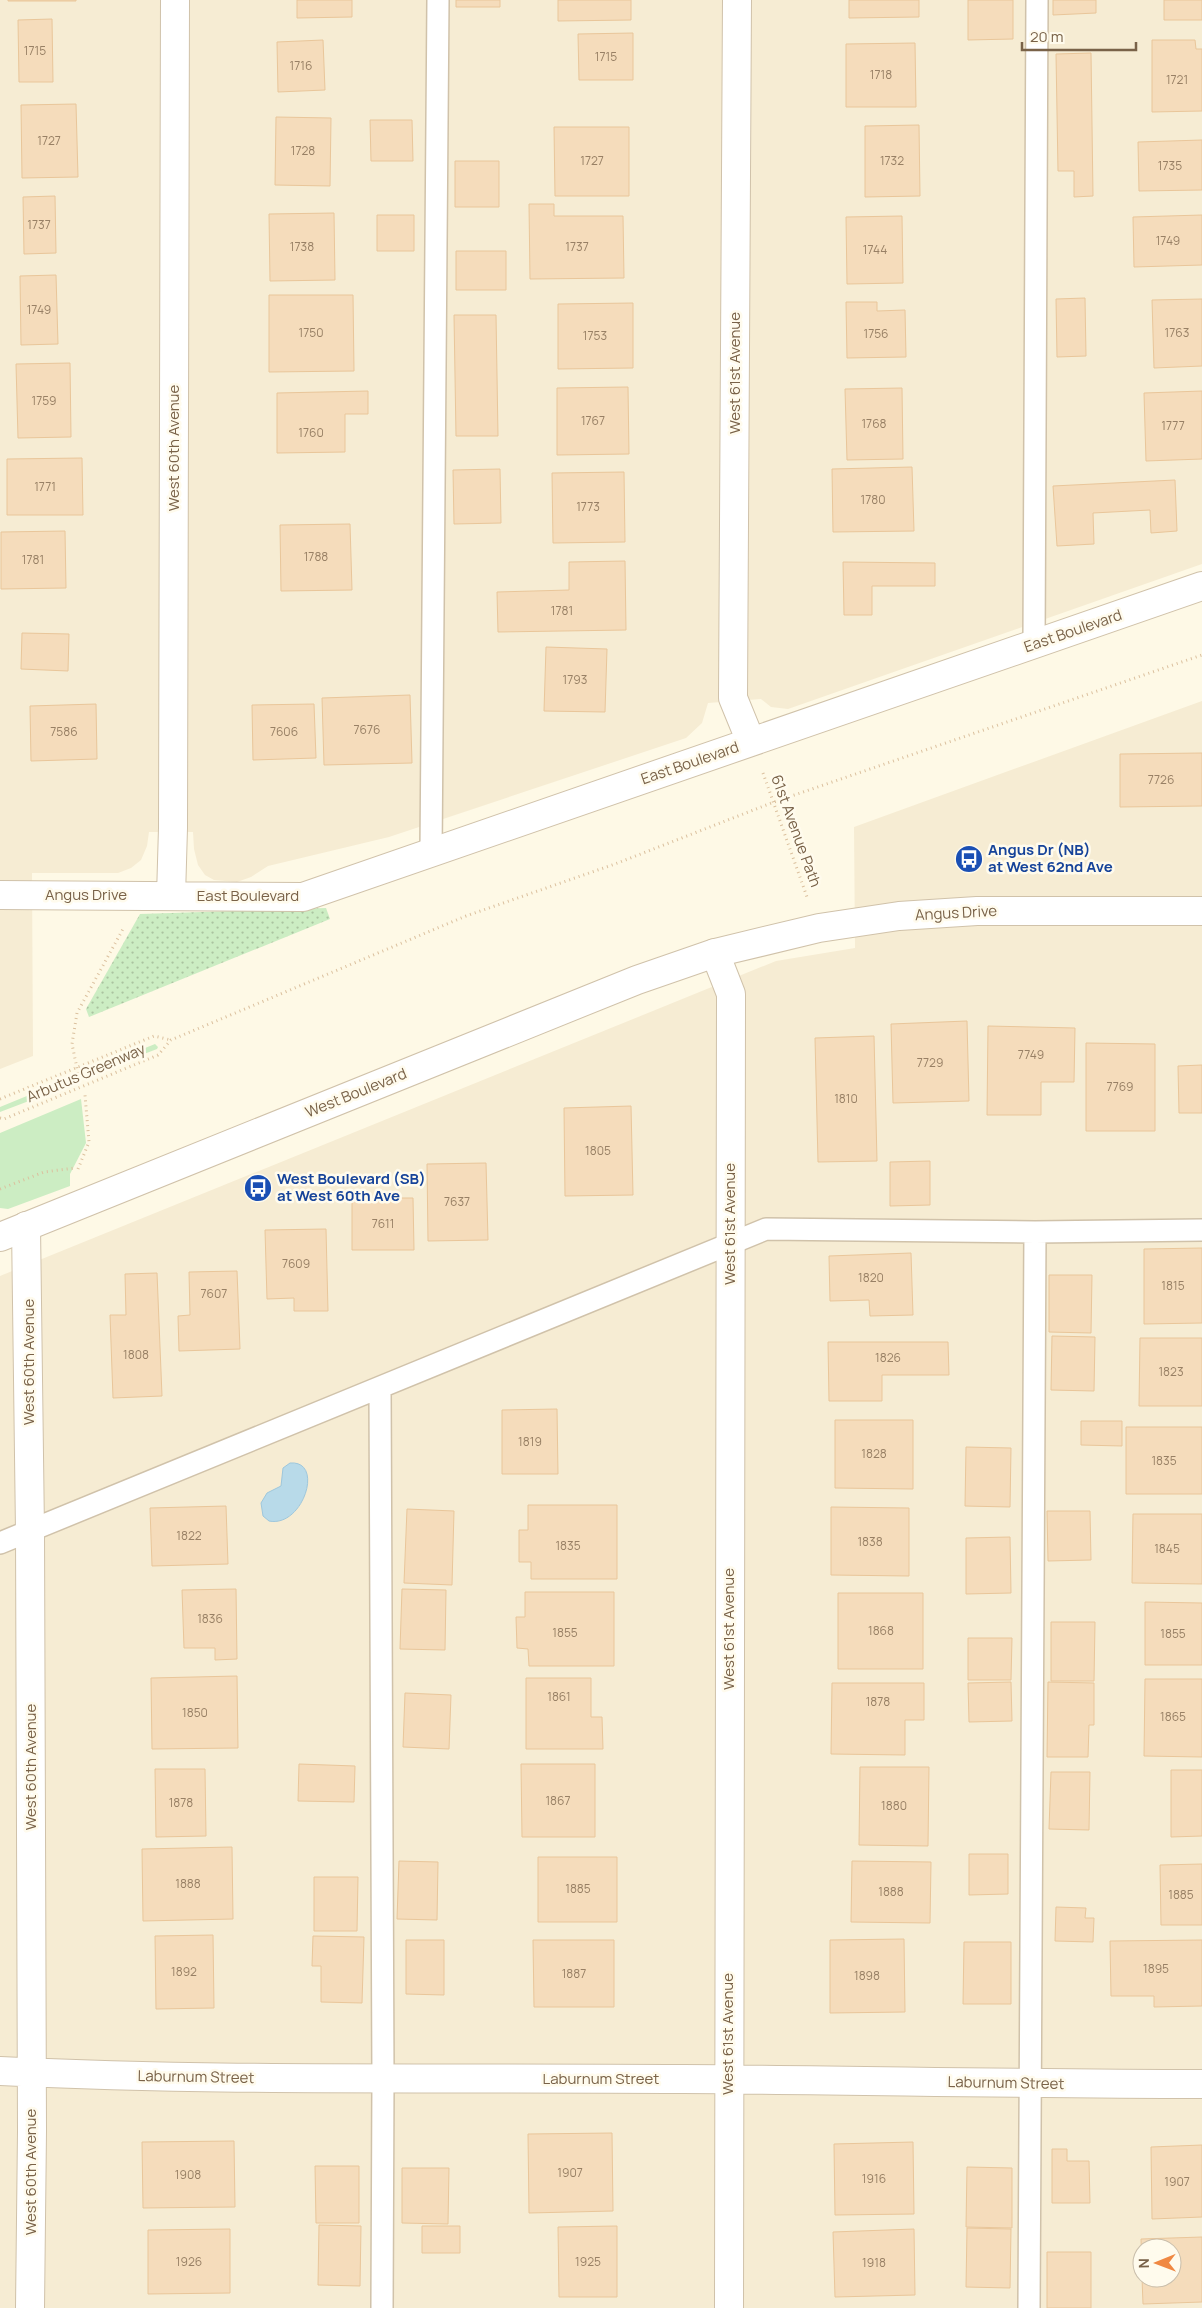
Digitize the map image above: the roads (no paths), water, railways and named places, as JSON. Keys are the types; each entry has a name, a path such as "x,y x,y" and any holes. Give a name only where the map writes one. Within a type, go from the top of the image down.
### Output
{"street":[{"name":"West 60th Avenue","path":"171,896 173,828 175,0"},
{"name":"West 61st Avenue","path":"738,0 733,698 751,742"},
{"name":"East Boulevard","path":"171,896 303,897 1202,586"},
{"name":"Angus Drive","path":"0,895 171,896"},
{"name":"Angus Drive","path":"715,953 819,928 899,916 977,911 1202,911"},
{"name":"West 61st Avenue","path":"715,953 731,994 729,2308"},
{"name":"West Boulevard","path":"0,1237 637,980 715,953"},
{"name":"West 60th Avenue","path":"26,1226 30,1531 32,2073 30,2308"},
{"name":"Laburnum Street","path":"0,2071 76,2075 383,2079 1202,2084"}],"lane":[{"path":"431,853 438,0"},
{"path":"1034,644 1037,0"},
{"path":"0,1543 380,1388 730,1242 766,1229 1035,1232 1202,1230"},
{"path":"1029,2308 1035,1232"},
{"path":"380,1388 382,2308"}],"water":[{"path":"290,1463 301,1465 306,1472 308,1482 305,1494 300,1505 292,1514 281,1520 269,1521 263,1516 261,1503 267,1493 281,1486 283,1468"}],"place":[{"name":"Angus Dr (NB) at West 62nd Ave","path":"969,859"},
{"name":"West Boulevard (SB) at West 60th Ave","path":"258,1188"}]}
